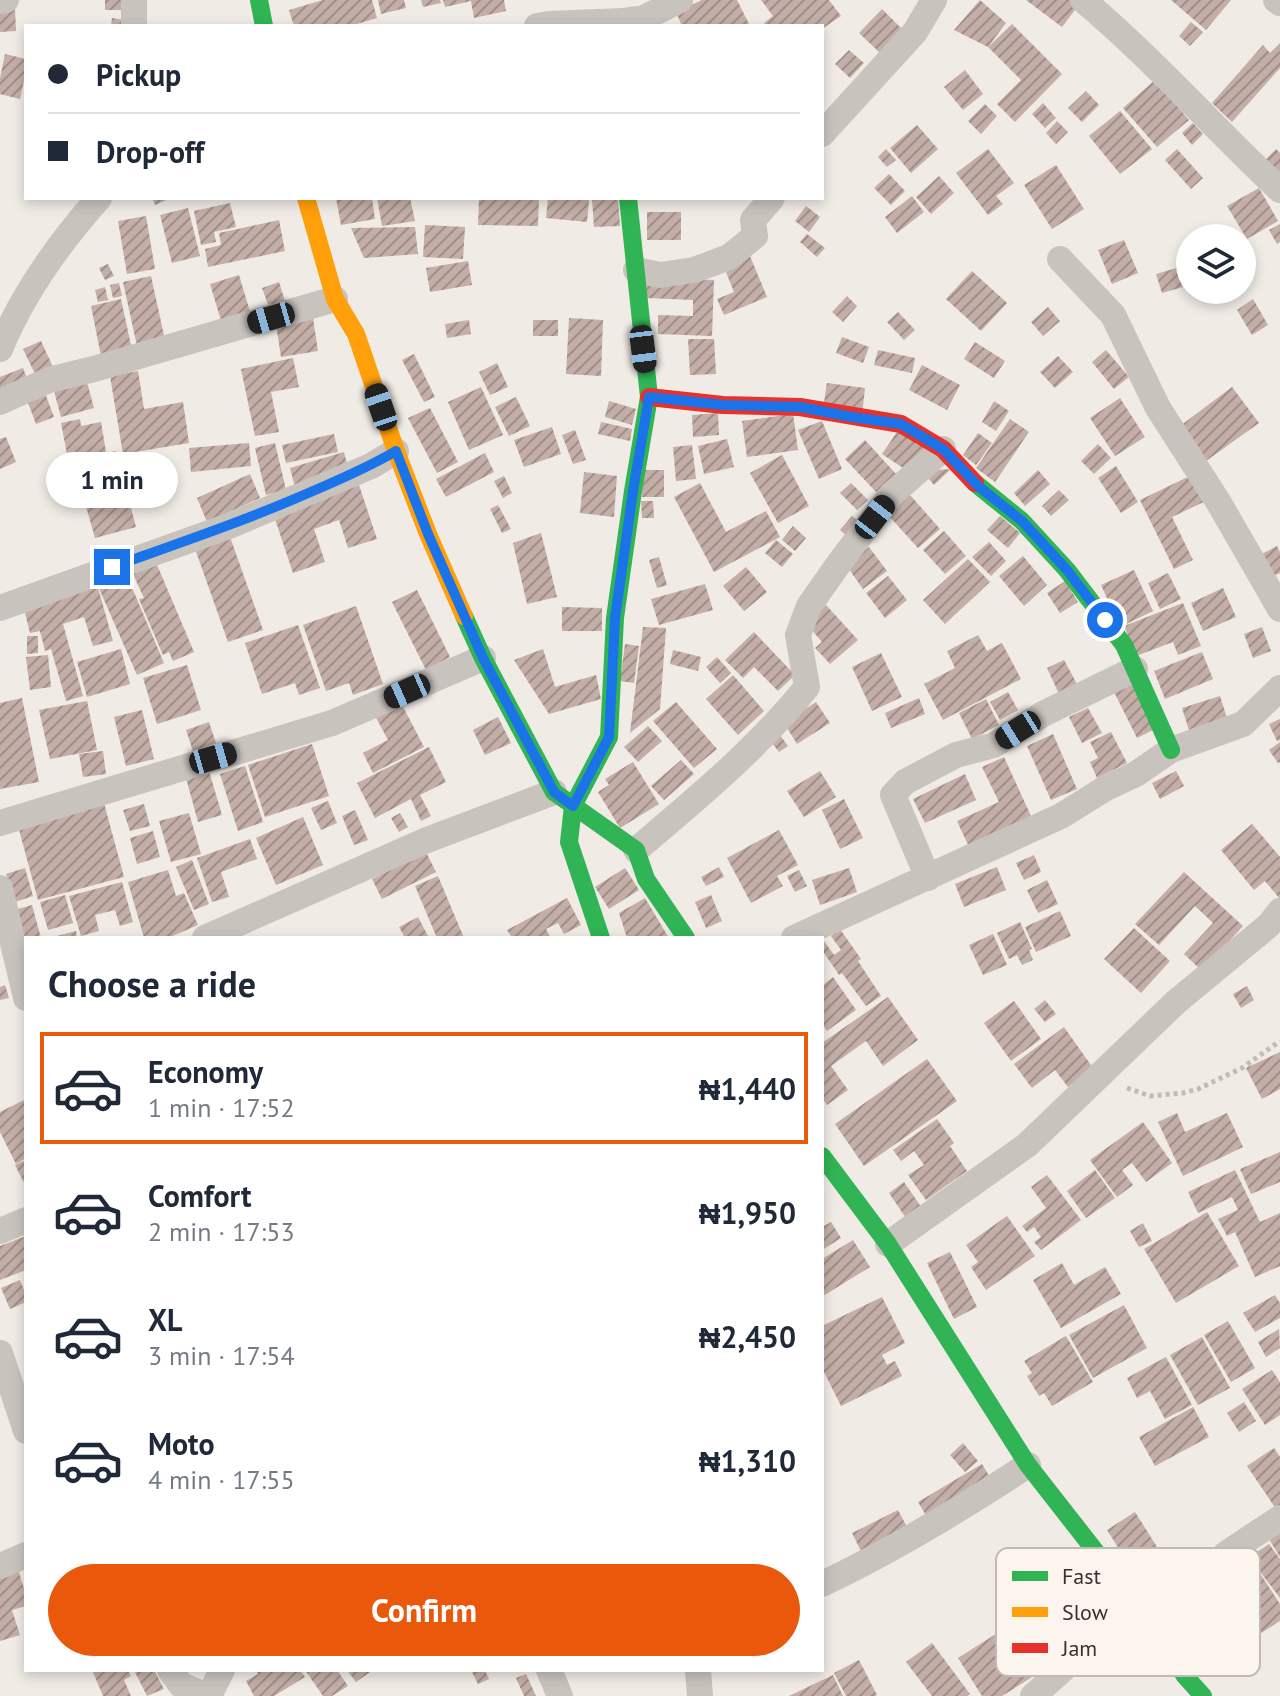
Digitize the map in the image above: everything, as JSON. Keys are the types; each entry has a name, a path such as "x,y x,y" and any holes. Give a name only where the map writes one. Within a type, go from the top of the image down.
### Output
{"street":[{"path":"0,1 6,0"},
{"path":"134,0 134,24"},
{"path":"259,0 264,24"},
{"path":"549,24 623,16 644,18 680,0"},
{"path":"824,132 915,32 934,0"},
{"path":"1083,0 1113,25 1280,190"},
{"path":"0,349 27,295 55,251 97,200"},
{"path":"307,200 335,299 356,334 428,534 483,658 564,799 569,842 600,936"},
{"path":"210,936 427,840 564,799 609,737 615,618 649,397 628,200"},
{"path":"636,270 660,275 694,270 729,257 755,236 753,220 770,200"},
{"path":"1060,259 1113,315 1158,408 1219,503 1280,609"},
{"path":"0,402 49,380 335,299"},
{"path":"649,397 723,405 800,407 901,424 943,449 978,486 1022,521 1067,570 1124,645 1171,750"},
{"path":"636,850 745,756 807,687 798,635 809,606 892,494 943,449"},
{"path":"0,608 229,526 371,466 396,451"},
{"path":"0,823 332,723 483,658"},
{"path":"928,878 893,795 905,782 956,755 994,745 1043,714 1135,669"},
{"path":"798,936 1061,816 1106,788 1136,774 1171,750 1243,724 1280,688"},
{"path":"564,799 636,850 646,879 685,936"},
{"path":"0,888 24,990"},
{"path":"888,1244 1027,1145 1176,1002 1269,925 1280,911"},
{"path":"824,1164 888,1244 1028,1465 1093,1548"},
{"path":"0,1231 24,1221"},
{"path":"0,1353 24,1425"},
{"path":"824,1583 867,1563 951,1515 1028,1465"},
{"path":"1235,1548 1280,1518"},
{"path":"0,1566 24,1556"},
{"path":"171,1672 181,1685 208,1696 221,1672"},
{"path":"550,1672 560,1696"},
{"path":"698,1672 700,1696"},
{"path":"1033,1696 1055,1676"},
{"path":"1185,1676 1203,1696"}],"path":[{"path":"1096,1078 1150,1096 1183,1093 1242,1068 1280,1041"}],"building":[{"path":"105,0 125,0 125,10 105,10"},
{"path":"323,0 372,0 377,18 357,24 293,24 289,10"},
{"path":"378,0 404,0 406,8 381,14"},
{"path":"421,0 440,0 441,3 423,7"},
{"path":"443,0 504,0 506,11 474,18 471,1 445,7"},
{"path":"702,0 737,0 749,24 681,24 676,12"},
{"path":"761,0 829,0 841,16 824,28 824,24 765,24 773,16"},
{"path":"980,0 1006,23 988,47 954,30"},
{"path":"1026,0 1079,0 1081,2 1062,27"},
{"path":"1171,0 1231,0 1206,30"},
{"path":"15,8 16,31 0,32 0,9"},
{"path":"882,9 903,30 880,53 859,33"},
{"path":"112,18 131,21 131,24 111,24"},
{"path":"1191,22 1203,32 1190,46 1179,36"},
{"path":"1012,24 1062,74 1015,122 997,104 1021,80 988,47"},
{"path":"1280,43 1280,68 1232,122 1212,103 1263,45 1270,53"},
{"path":"849,50 864,63 850,78 835,64"},
{"path":"5,54 24,59 20,99 0,94"},
{"path":"965,70 983,94 963,110 944,87"},
{"path":"1155,80 1189,120 1157,147 1123,108"},
{"path":"1086,91 1099,105 1082,122 1068,108"},
{"path":"1043,103 1056,118 1045,128 1032,114"},
{"path":"985,104 997,116 981,134 968,121"},
{"path":"1120,111 1152,149 1120,174 1089,136"},
{"path":"1057,121 1068,132 1056,144 1046,133"},
{"path":"1193,123 1203,134 1192,145 1182,133"},
{"path":"917,125 938,149 911,173 890,148"},
{"path":"886,149 896,160 887,167 878,157"},
{"path":"988,149 1014,183 996,196 1003,204 988,215 956,173"},
{"path":"1177,149 1203,178 1191,189 1165,160"},
{"path":"1276,149 1280,153 1280,172 1266,159"},
{"path":"1056,165 1084,209 1052,229 1024,185"},
{"path":"889,174 905,191 891,205 874,188"},
{"path":"939,176 954,193 931,214 916,197"},
{"path":"1259,188 1278,221 1256,234 1256,224 1238,224 1227,206"},
{"path":"912,196 924,212 897,233 885,217"},
{"path":"336,200 372,200 375,219 341,225"},
{"path":"377,200 410,200 415,221 382,226"},
{"path":"479,200 539,200 538,226 478,225"},
{"path":"548,200 589,200 587,222 546,218"},
{"path":"592,200 618,200 620,226 594,227"},
{"path":"230,203 236,227 214,232 216,242 201,245 194,211"},
{"path":"806,206 820,217 809,232 795,221"},
{"path":"188,208 200,256 172,263 160,215"},
{"path":"647,212 681,212 681,240 647,240"},
{"path":"146,216 155,269 127,274 118,221"},
{"path":"279,220 285,251 208,267 205,249 221,245 219,233"},
{"path":"1280,224 1280,242 1277,244 1269,230"},
{"path":"425,225 465,227 463,259 423,257"},
{"path":"415,227 418,254 364,258 351,228"},
{"path":"807,234 825,248 817,257 800,242"},
{"path":"1124,240 1138,273 1112,284 1098,250"},
{"path":"750,256 767,297 724,315 717,299 734,292 724,267"},
{"path":"468,261 472,285 430,292 426,268"},
{"path":"108,264 114,276 105,280 99,268"},
{"path":"1176,268 1176,289 1162,293 1156,274"},
{"path":"972,271 1007,303 981,331 946,299"},
{"path":"239,275 251,315 222,324 210,284"},
{"path":"151,276 165,340 137,346 123,282"},
{"path":"647,277 714,280 712,336 658,334 658,315 693,316 693,300 646,298"},
{"path":"279,282 285,301 269,307 262,288"},
{"path":"119,283 122,296 113,298 110,285"},
{"path":"105,287 108,300 98,302 95,290"},
{"path":"847,296 857,306 843,322 832,312"},
{"path":"121,299 132,350 101,356 91,306"},
{"path":"1246,304 1256,304 1268,325 1252,335 1237,310"},
{"path":"1048,307 1060,321 1043,336 1031,322"},
{"path":"898,312 915,330 904,340 887,322"},
{"path":"313,318 318,351 281,357 276,324"},
{"path":"569,318 603,320 601,376 566,374"},
{"path":"469,320 471,334 447,338 445,324"},
{"path":"533,320 558,320 558,336 533,336"},
{"path":"842,337 869,347 863,363 836,353"},
{"path":"688,339 714,339 716,374 690,375"},
{"path":"41,341 53,367 36,376 23,349"},
{"path":"975,342 1005,361 994,378 964,359"},
{"path":"878,350 915,358 912,373 874,365"},
{"path":"1106,350 1129,377 1114,389 1092,362"},
{"path":"414,354 435,397 424,402 402,360"},
{"path":"1058,356 1073,372 1055,388 1040,372"},
{"path":"293,358 299,387 271,392 279,432 255,436 241,369"},
{"path":"497,363 508,387 490,395 479,372"},
{"path":"922,365 960,385 947,410 909,390"},
{"path":"23,368 28,381 0,390 0,377"},
{"path":"138,371 144,409 183,402 189,443 123,454 110,376"},
{"path":"87,382 94,408 61,417 54,391"},
{"path":"827,383 865,388 862,415 823,409"},
{"path":"481,387 503,435 469,450 448,402"},
{"path":"1232,387 1259,423 1206,461 1180,426"},
{"path":"45,393 54,417 36,424 27,400"},
{"path":"516,397 530,426 509,436 495,407"},
{"path":"1120,398 1145,437 1115,456 1090,418"},
{"path":"609,401 636,409 632,425 605,417"},
{"path":"994,401 1009,411 996,431 982,422"},
{"path":"430,408 458,462 437,473 408,418"},
{"path":"718,413 719,435 693,437 692,415"},
{"path":"793,414 798,450 747,457 742,421"},
{"path":"80,419 81,426 101,422 106,452 68,459 61,423"},
{"path":"1010,419 1029,432 995,482 976,468"},
{"path":"822,421 842,469 819,479 798,430"},
{"path":"601,422 632,429 630,441 598,434"},
{"path":"552,427 561,454 524,467 514,440"},
{"path":"899,429 929,450 912,474 882,454"},
{"path":"575,430 586,460 573,464 562,435"},
{"path":"978,433 992,443 976,465 963,455"},
{"path":"334,434 338,452 286,463 282,445"},
{"path":"6,437 16,462 0,469 0,439"},
{"path":"727,439 734,467 704,474 698,446"},
{"path":"865,440 896,474 876,492 845,459"},
{"path":"249,443 251,466 191,472 189,448"},
{"path":"275,443 286,490 266,495 255,448"},
{"path":"1098,444 1111,458 1094,474 1081,461"},
{"path":"692,445 696,479 676,481 673,447"},
{"path":"116,451 136,527 95,538 83,496 68,499 63,480 100,471 96,456"},
{"path":"344,452 349,472 295,487 290,468"},
{"path":"485,453 494,472 446,497 436,479"},
{"path":"782,455 809,506 778,523 750,473"},
{"path":"1116,466 1138,502 1121,513 1098,478"},
{"path":"951,469 934,485 922,471"},
{"path":"642,470 664,470 664,497 642,497"},
{"path":"1038,470 1050,484 1025,506 1014,493"},
{"path":"584,472 617,476 614,517 580,513"},
{"path":"1196,473 1208,500 1172,517 1193,560 1174,569 1140,500"},
{"path":"250,474 260,498 207,522 197,498"},
{"path":"504,476 512,493 503,498 494,481"},
{"path":"700,483 726,532 766,511 780,537 714,572 674,497"},
{"path":"851,483 868,500 857,510 840,493"},
{"path":"359,485 377,539 348,548 339,520 314,529 325,562 293,573 273,513"},
{"path":"1059,490 1069,500 1051,516 1042,506"},
{"path":"910,495 940,529 918,548 888,515"},
{"path":"641,501 653,501 654,518 642,518"},
{"path":"498,505 511,529 502,533 490,509"},
{"path":"852,516 862,524 849,538 840,530"},
{"path":"1000,516 1020,533 1008,548 987,530"},
{"path":"793,526 806,538 795,551 782,540"},
{"path":"944,531 966,556 945,574 923,550"},
{"path":"541,533 557,597 527,604 513,543"},
{"path":"229,534 263,630 228,642 194,546"},
{"path":"776,540 793,554 782,567 765,553"},
{"path":"989,542 1006,561 991,576 972,557"},
{"path":"1277,546 1280,573 1271,577 1260,555"},
{"path":"869,547 887,571 863,589 846,565"},
{"path":"1023,556 1047,585 1024,606 999,576"},
{"path":"659,557 667,585 657,588 649,560"},
{"path":"968,559 990,582 945,624 923,600"},
{"path":"155,560 194,652 173,661 169,652 163,655 139,599 144,598 131,570"},
{"path":"746,567 767,592 744,611 723,586"},
{"path":"1134,570 1153,611 1120,627 1101,585"},
{"path":"125,571 164,663 137,675 97,584 113,641 93,646 84,617 63,624 83,696 66,701 51,649 45,651 40,631 30,633 23,605"},
{"path":"1168,573 1181,599 1160,609 1148,583"},
{"path":"888,576 907,600 885,618 866,593"},
{"path":"1065,581 1078,602 1060,613 1047,593"},
{"path":"705,584 713,610 659,625 651,599"},
{"path":"1223,588 1236,617 1203,631 1191,603"},
{"path":"417,590 450,657 426,670 392,602"},
{"path":"1183,603 1201,646 1178,655 1173,642 1136,656 1124,626"},
{"path":"826,605 858,640 830,664 815,648 822,642 806,623"},
{"path":"356,606 383,684 353,695 349,683 326,691 303,625"},
{"path":"562,607 602,608 602,631 562,631"},
{"path":"298,625 320,688 299,695 295,683 262,694 245,643"},
{"path":"643,627 666,628 660,709 630,733"},
{"path":"1262,627 1271,651 1253,658 1244,634"},
{"path":"754,632 795,675 778,691 754,667 743,678 725,660"},
{"path":"978,635 987,651 1002,643 1021,679 943,720 924,684 955,668 947,651"},
{"path":"27,636 38,636 38,653 27,654"},
{"path":"625,644 639,646 634,683 620,681"},
{"path":"121,649 130,684 87,697 77,662"},
{"path":"543,649 555,687 596,675 601,699 549,714 514,660"},
{"path":"673,650 701,657 698,671 670,664"},
{"path":"1202,652 1213,679 1165,699 1154,671"},
{"path":"881,653 902,697 872,711 852,667"},
{"path":"48,655 51,687 30,690 26,657"},
{"path":"717,657 731,673 720,683 706,667"},
{"path":"1064,660 1077,684 1059,694 1047,668"},
{"path":"187,665 201,710 157,724 143,678"},
{"path":"733,675 764,711 738,735 706,699"},
{"path":"1132,681 1155,729 1137,738 1113,690"},
{"path":"1008,692 1018,710 1000,720 990,702"},
{"path":"1220,696 1227,718 1189,730 1182,708"},
{"path":"22,698 39,782 0,789 0,703"},
{"path":"919,698 925,714 891,728 885,713"},
{"path":"399,699 424,747 373,773 363,753 388,740 373,712"},
{"path":"986,699 999,725 972,739 959,713"},
{"path":"87,701 97,750 50,759 39,710"},
{"path":"676,702 717,749 694,768 653,721"},
{"path":"816,702 830,723 797,744 784,723"},
{"path":"1088,708 1102,733 1082,743 1069,717"},
{"path":"142,710 154,759 126,766 114,717"},
{"path":"498,717 511,743 485,755 473,730"},
{"path":"1280,719 1280,740 1277,741 1269,724"},
{"path":"209,722 216,743 193,751 186,730"},
{"path":"648,726 662,741 638,762 624,747"},
{"path":"777,731 788,746 779,752 768,738"},
{"path":"1111,732 1127,763 1097,778 1090,762 1098,758 1090,742"},
{"path":"1053,734 1077,789 1051,800 1027,746"},
{"path":"1280,742 1280,762 1278,763 1269,750"},
{"path":"312,744 329,796 265,817 248,765"},
{"path":"429,747 446,782 420,795 431,816 421,821 411,799 375,818 357,783"},
{"path":"103,751 106,774 83,777 79,754"},
{"path":"1004,757 1032,818 969,847 957,821 999,802 982,767"},
{"path":"681,760 694,774 664,800 651,786"},
{"path":"633,762 659,804 620,828 598,792 609,785 605,779"},
{"path":"245,766 263,822 238,831 220,774"},
{"path":"209,771 222,815 198,822 186,778"},
{"path":"820,771 836,797 804,817 787,791"},
{"path":"1176,771 1184,786 1160,799 1152,783"},
{"path":"965,774 976,800 925,823 913,799"},
{"path":"844,799 863,838 840,849 822,810"},
{"path":"328,801 337,823 321,830 311,808"},
{"path":"104,803 124,877 38,900 18,826"},
{"path":"144,804 150,826 130,831 123,810"},
{"path":"355,810 368,840 354,845 342,816"},
{"path":"189,813 201,854 171,862 159,821"},
{"path":"400,813 408,827 399,832 391,818"},
{"path":"303,817 323,865 276,885 256,838"},
{"path":"1252,824 1280,857 1280,899 1265,881 1254,890 1221,850"},
{"path":"779,830 798,865 777,876 783,886 751,903 727,858"},
{"path":"153,831 160,857 137,864 130,838"},
{"path":"250,839 257,859 221,872 229,897 212,902 197,858"},
{"path":"426,852 436,872 382,899 372,879"},
{"path":"1034,855 1041,872 1024,880 1016,863"},
{"path":"192,860 209,904 194,910 176,867"},
{"path":"719,867 724,877 706,886 701,877"},
{"path":"997,867 1006,890 964,907 955,884"},
{"path":"25,868 33,896 15,902 6,874"},
{"path":"625,868 639,890 609,909 595,887"},
{"path":"849,868 857,892 820,905 812,880"},
{"path":"168,870 176,896 184,893 198,925 173,936 143,936 128,882"},
{"path":"799,870 807,886 795,892 787,876"},
{"path":"1184,872 1243,926 1202,971 1184,954 1213,923 1195,906 1159,945 1135,924"},
{"path":"438,876 463,936 436,936 415,886"},
{"path":"1047,880 1058,904 1038,913 1027,890"},
{"path":"122,882 133,922 120,926 115,910 95,915 99,931 81,936 69,896"},
{"path":"65,895 73,923 48,930 40,902"},
{"path":"711,895 722,921 706,928 695,902"},
{"path":"567,898 581,925 564,934 558,923 546,929 550,936 511,936 507,930"},
{"path":"645,898 668,936 626,936 619,913"},
{"path":"32,905 40,936 24,936 24,943 11,911"},
{"path":"1060,911 1071,936 1036,952 1025,927"},
{"path":"418,917 428,936 404,936 399,927"},
{"path":"1020,922 1032,949 1029,950 1033,960 1022,965 1017,955 1009,959 997,933"},
{"path":"1134,928 1170,961 1141,993 1104,959"},
{"path":"840,929 881,996 866,1006 824,953 824,941 834,955 841,950 831,936"},
{"path":"76,931 77,936 57,936"},
{"path":"993,934 1007,965 983,975 969,945"},
{"path":"833,977 856,1010 827,1031 824,1027 824,984"},
{"path":"5,985 9,998 0,1000 0,987"},
{"path":"1247,986 1254,1000 1241,1008 1233,994"},
{"path":"888,997 918,1040 883,1066 866,1041 831,1066 848,1090 827,1105 824,1101 824,1042"},
{"path":"1045,1000 1056,1014 1045,1022 1034,1009"},
{"path":"1014,1001 1041,1039 1011,1061 984,1023"},
{"path":"1064,1027 1093,1068 1068,1087 1055,1070 1032,1088 1014,1064"},
{"path":"1280,1052 1280,1089 1262,1099 1246,1068"},
{"path":"927,1059 957,1101 864,1166 835,1124"},
{"path":"24,1100 24,1159 16,1164 0,1132 0,1112"},
{"path":"1177,1113 1185,1132 1227,1113 1243,1147 1183,1176 1158,1122"},
{"path":"937,1119 954,1143 950,1146 967,1171 926,1200 908,1175 924,1165 914,1151 901,1161 893,1150"},
{"path":"1143,1122 1172,1163 1146,1182 1132,1163 1122,1170 1133,1185 1117,1197 1090,1160"},
{"path":"1280,1152 1280,1182 1251,1194 1240,1169"},
{"path":"24,1161 24,1183 15,1165"},
{"path":"1095,1170 1115,1198 1086,1218 1067,1191"},
{"path":"1235,1170 1260,1222 1280,1213 1280,1266 1255,1277 1235,1232 1227,1236 1218,1219 1238,1210 1232,1197 1198,1213 1188,1192"},
{"path":"1047,1175 1081,1220 1041,1250 1034,1242 1041,1237 1034,1227 1027,1232 1022,1226 1046,1208 1031,1187"},
{"path":"904,1182 926,1214 910,1224 889,1193"},
{"path":"1207,1212 1239,1266 1176,1303 1144,1249"},
{"path":"1007,1216 1035,1256 986,1290 971,1267 978,1262 966,1245"},
{"path":"831,1222 841,1238 824,1249 824,1226"},
{"path":"1143,1223 1152,1241 1139,1247 1130,1231"},
{"path":"24,1237 24,1271 0,1280 0,1246"},
{"path":"853,1240 870,1267 824,1295 824,1258"},
{"path":"950,1252 977,1307 954,1319 927,1263"},
{"path":"1062,1263 1074,1285 1105,1267 1121,1294 1061,1328 1033,1280"},
{"path":"20,1280 24,1303 10,1309 1,1288"},
{"path":"1275,1295 1280,1303 1280,1318 1255,1332 1243,1313"},
{"path":"882,1297 905,1343 882,1355 887,1365 895,1361 902,1376 841,1406 824,1372 824,1325"},
{"path":"1124,1305 1147,1348 1093,1378 1069,1335"},
{"path":"1228,1321 1255,1368 1231,1382 1204,1335"},
{"path":"1279,1329 1280,1348 1266,1357 1258,1342"},
{"path":"1066,1336 1093,1382 1052,1406 1044,1393 1039,1396 1027,1376 1032,1373 1024,1361"},
{"path":"1202,1337 1230,1388 1198,1405 1170,1355"},
{"path":"1166,1357 1192,1405 1165,1419 1150,1391 1137,1398 1127,1378"},
{"path":"1272,1370 1280,1382 1280,1415 1265,1425 1242,1389"},
{"path":"1244,1402 1256,1421 1239,1432 1227,1413"},
{"path":"1193,1407 1209,1437 1155,1466 1139,1437"},
{"path":"963,1443 978,1461 965,1472 950,1455"},
{"path":"1274,1448 1280,1457 1278,1512 1247,1466"},
{"path":"982,1464 991,1479 927,1517 918,1502"},
{"path":"898,1510 907,1527 861,1551 852,1533"},
{"path":"1135,1512 1158,1548 1118,1548 1107,1530"},
{"path":"1280,1532 1280,1557 1269,1539"},
{"path":"1269,1544 1280,1559 1280,1598 1260,1572 1260,1550"},
{"path":"18,1569 24,1588 24,1607 12,1610 20,1635 0,1641 0,1575"},
{"path":"1260,1573 1280,1604 1280,1621 1260,1634"},
{"path":"996,1634 996,1676 1034,1676 1002,1696 982,1696 958,1658"},
{"path":"932,1643 970,1694 932,1696 906,1662"},
{"path":"859,1660 875,1696 846,1696 834,1673"},
{"path":"93,1672 129,1672 131,1676 124,1680 131,1696 103,1696"},
{"path":"135,1672 155,1672 164,1689 147,1696"},
{"path":"301,1672 305,1677 274,1696 254,1696 246,1681 258,1674"},
{"path":"306,1672 338,1672 348,1686 332,1696 323,1696"},
{"path":"348,1672 370,1672 356,1682"},
{"path":"472,1672 486,1672 489,1679 478,1684"},
{"path":"526,1674 536,1696 524,1696 516,1678"},
{"path":"833,1675 843,1696 789,1696"}],"traffic: fast":[{"path":"259,0 264,24"},
{"path":"600,936 569,842 573,806 609,737 615,618 649,397 628,200"},
{"path":"975,483 1022,521 1067,570 1124,645 1171,750"},
{"path":"464,616 554,792 636,850 646,879 685,936"},
{"path":"824,1159 888,1244 1028,1465 1093,1548"},
{"path":"1185,1676 1203,1696"}],"traffic: slow":[{"path":"307,200 335,299 356,334 396,451 464,616"}],"traffic: jam":[{"path":"649,397 723,405 800,407 901,424 943,449 975,483"}],"route":[{"path":"112,567 229,526 371,466 396,451 428,534 483,658 554,792 573,806 609,737 615,618 649,397 723,405 800,407 901,424 943,449 978,486 1022,521 1067,570 1105,620"}]}
